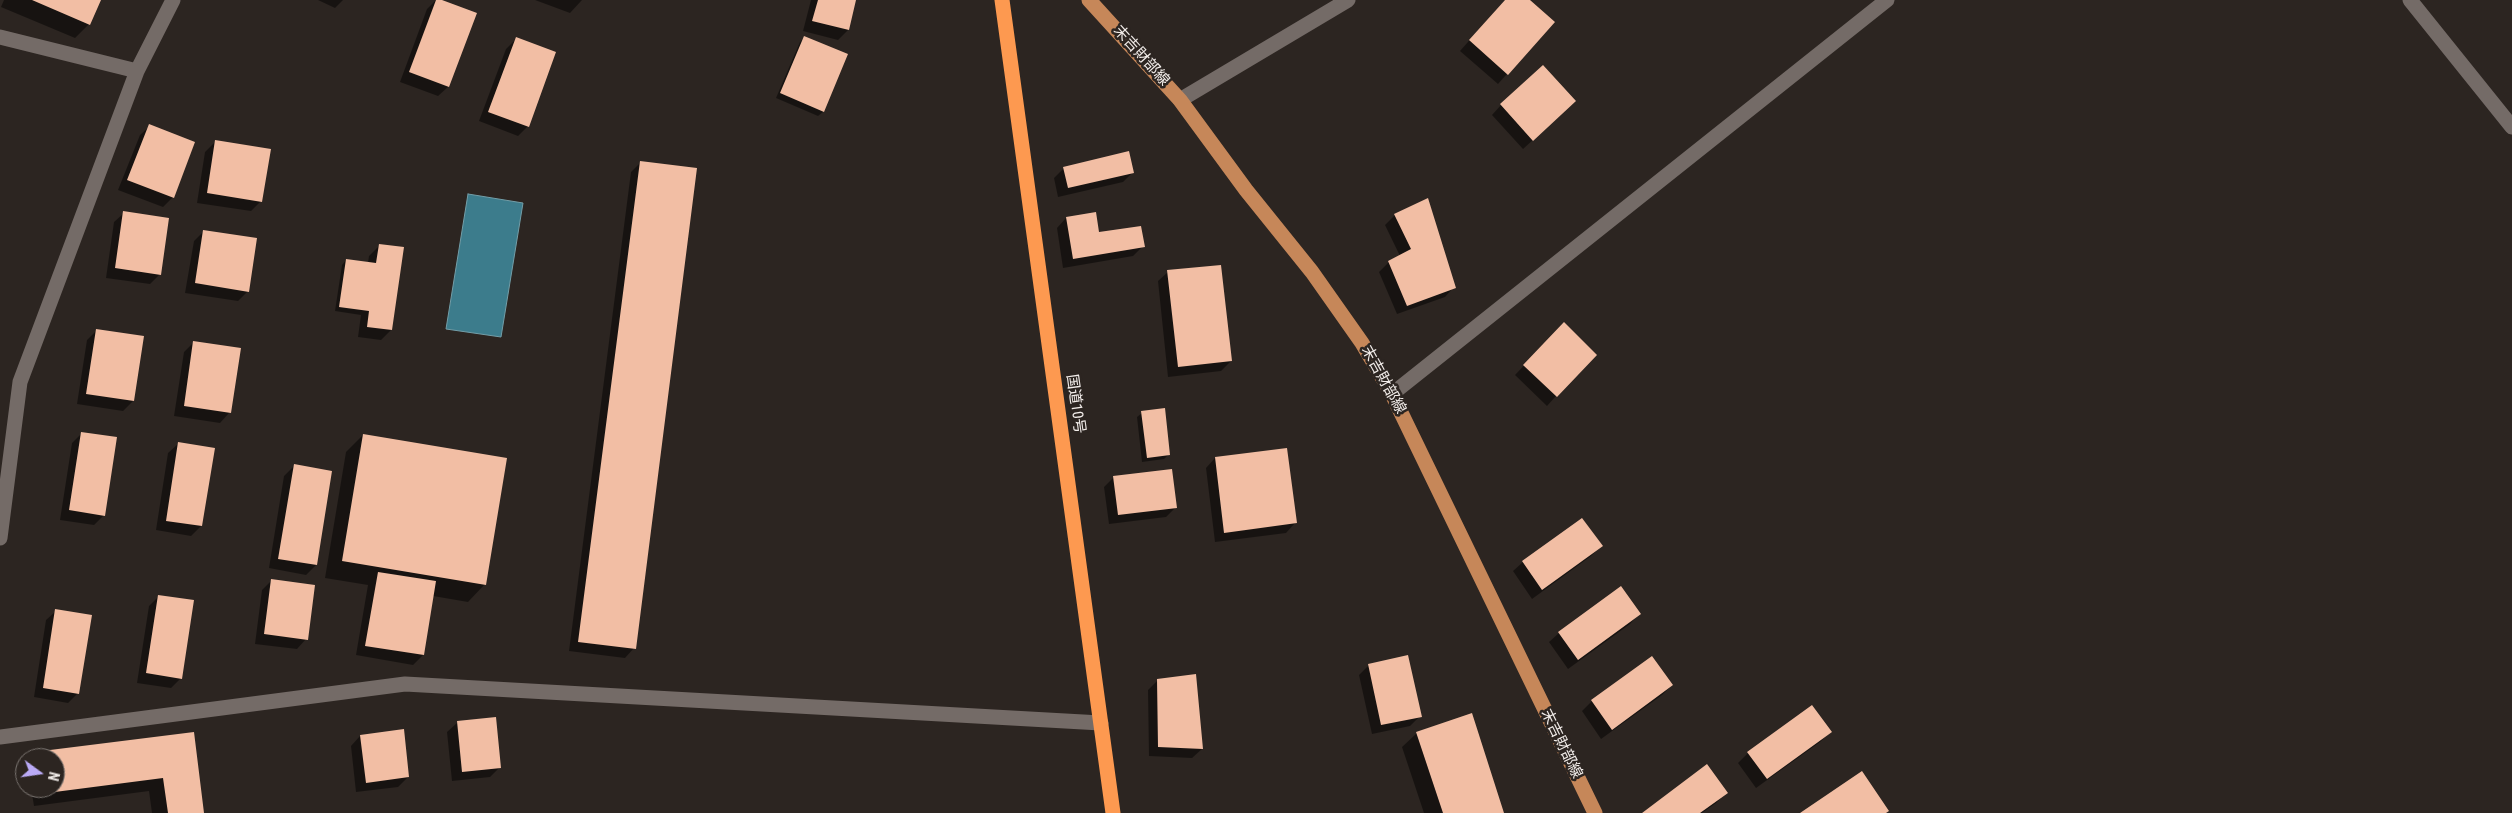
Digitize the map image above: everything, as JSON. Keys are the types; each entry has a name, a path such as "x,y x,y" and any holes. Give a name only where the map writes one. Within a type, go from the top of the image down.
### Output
{"highway":[{"name":"国道10号","path":"1002,0 1113,813"}],"main road":[{"name":"末吉財部線","path":"1089,0 1180,100 1246,190 1312,272 1362,343 1392,394 1595,813"}],"street":[{"path":"0,538 20,382 137,71 173,0"},
{"path":"1180,100 1348,0"},
{"path":"1392,394 1887,0"},
{"path":"2410,0 2512,127"},
{"path":"0,37 137,71"},
{"path":"0,736 405,684 1101,723"}],"water":[{"path":"468,194 523,203 501,337 446,329"}],"building":[{"path":"32,0 101,0 90,25"},
{"path":"436,0 442,0 477,13 449,87 409,72"},
{"path":"818,0 856,0 849,30 812,21"},
{"path":"1505,0 1530,0 1555,22 1508,75 1469,40"},
{"path":"804,36 848,54 824,112 780,93"},
{"path":"516,37 556,52 529,127 488,112"},
{"path":"1543,65 1576,101 1533,141 1500,104"},
{"path":"149,124 195,142 174,198 127,180"},
{"path":"215,140 271,149 262,202 207,193"},
{"path":"1129,151 1134,173 1068,188 1063,167"},
{"path":"640,161 697,168 636,649 578,642"},
{"path":"1428,198 1456,288 1407,306 1388,261 1411,249 1394,214"},
{"path":"123,211 169,218 161,275 115,268"},
{"path":"1096,212 1099,232 1141,226 1145,247 1073,259 1066,217"},
{"path":"203,230 257,238 249,292 195,283"},
{"path":"379,244 404,247 392,330 367,327 369,311 339,307 346,259 376,263"},
{"path":"1221,265 1232,361 1178,367 1167,270"},
{"path":"1564,322 1597,355 1557,397 1523,365"},
{"path":"96,329 144,336 134,401 86,394"},
{"path":"193,341 241,348 231,413 184,406"},
{"path":"1165,408 1170,455 1147,458 1141,411"},
{"path":"81,432 117,437 105,516 69,510"},
{"path":"363,434 507,458 486,585 342,561"},
{"path":"178,442 215,448 202,526 166,521"},
{"path":"1287,448 1297,523 1224,533 1215,457"},
{"path":"294,464 332,471 317,565 278,559"},
{"path":"1172,469 1177,508 1118,515 1113,476"},
{"path":"1582,518 1603,546 1542,590 1522,561"},
{"path":"378,572 436,581 424,655 365,646"},
{"path":"271,579 315,585 308,640 264,634"},
{"path":"1621,586 1641,614 1578,660 1558,632"},
{"path":"158,595 194,600 182,679 146,673"},
{"path":"55,609 92,615 79,694 43,688"},
{"path":"1408,655 1422,717 1381,725 1368,664"},
{"path":"1652,656 1673,685 1612,730 1591,700"},
{"path":"1196,674 1203,749 1158,747 1157,679"},
{"path":"1812,705 1832,732 1767,779 1747,752"},
{"path":"1472,713 1504,813 1443,813 1416,732"},
{"path":"496,717 501,768 462,772 457,721"},
{"path":"404,729 409,777 366,783 360,735"},
{"path":"194,732 204,813 168,813 163,778 65,791 65,748"},
{"path":"1707,764 1728,793 1700,813 1642,813"},
{"path":"1862,771 1889,811 1886,813 1800,813"}]}
